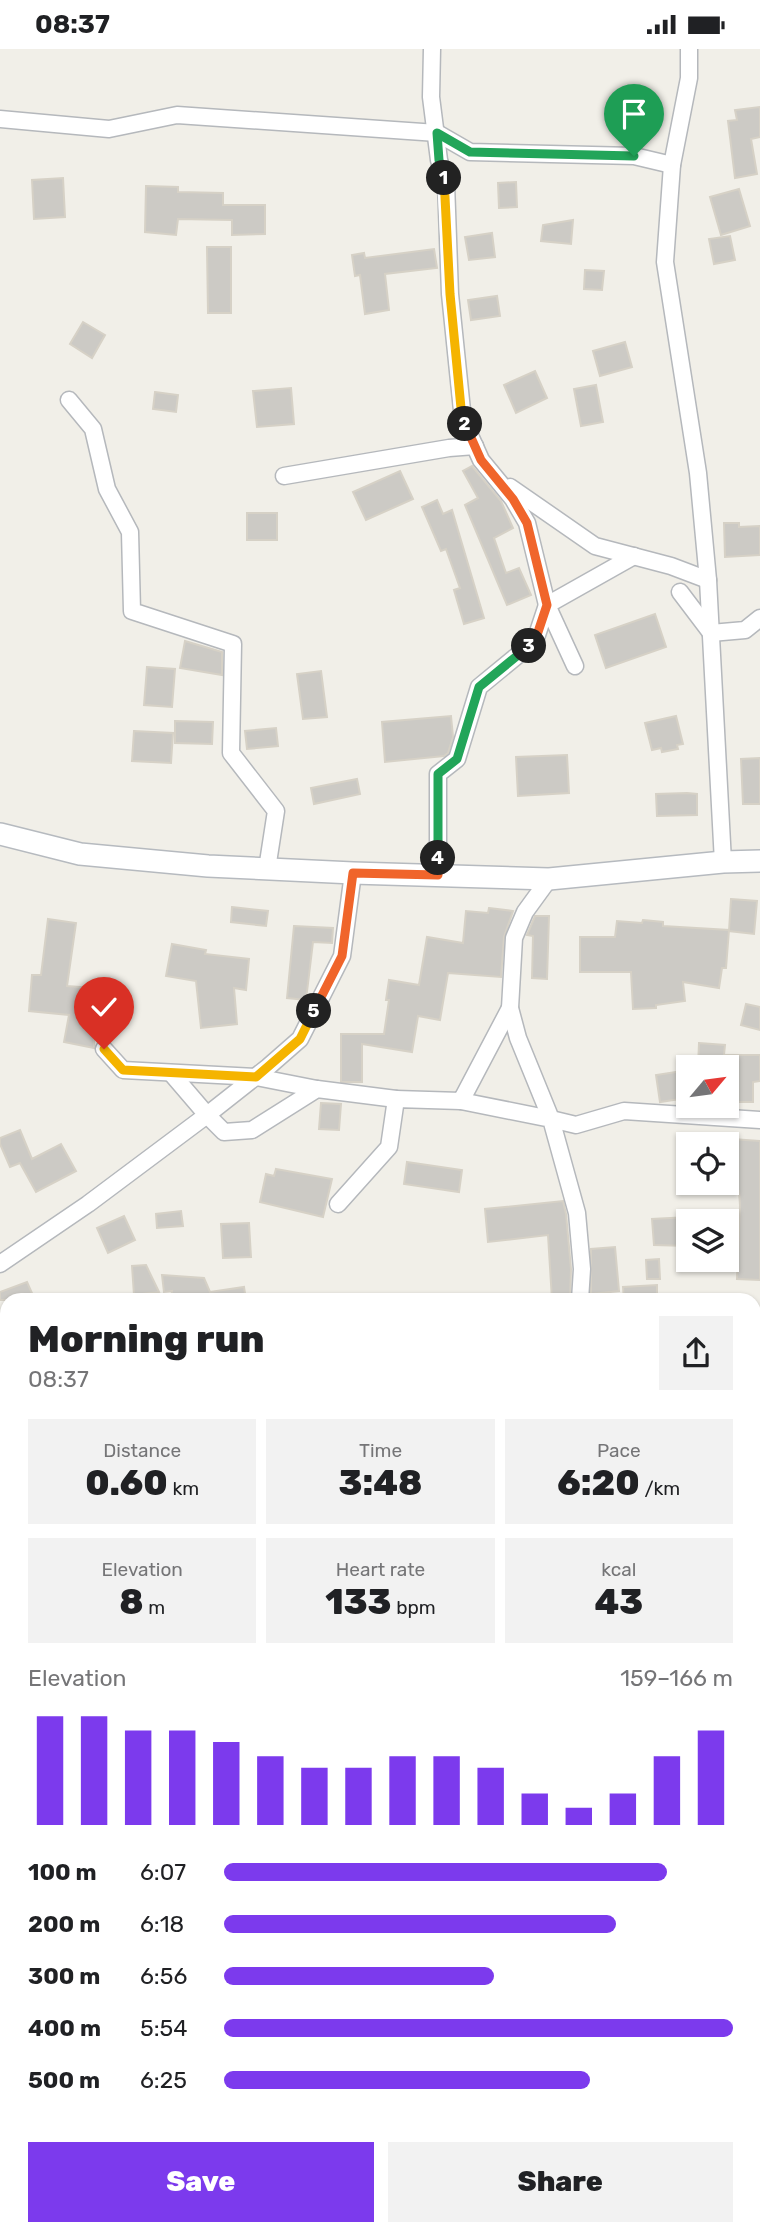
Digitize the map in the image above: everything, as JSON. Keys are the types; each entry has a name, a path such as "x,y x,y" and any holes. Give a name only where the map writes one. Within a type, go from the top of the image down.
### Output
{"main road":[{"path":"0,834 80,854 208,866 353,873 549,879 723,862 760,861"}],"street":[{"path":"432,49 431,97 439,160 446,183 450,294 461,408 481,460 528,502 595,546 708,580"},
{"path":"689,49 689,78 672,165 665,262 698,473 708,580 723,862"},
{"path":"0,119 109,129 177,115 437,133 470,152 634,156 672,165"},
{"path":"69,400 93,429 107,489 130,532 132,611 233,644 231,753 276,811 267,869"},
{"path":"284,476 475,446"},
{"path":"497,477 527,523 547,605 575,667"},
{"path":"438,875 438,774 457,759 479,687 535,641 547,605 634,557"},
{"path":"680,592 710,633"},
{"path":"710,633 745,630 760,618"},
{"path":"0,1264 88,1204 207,1115 300,1039 342,956 353,873"},
{"path":"549,879 525,912 513,938 510,1008 551,1119 577,1213 582,1269 580,1293"},
{"path":"461,1101 510,1008"},
{"path":"104,1049 123,1070 256,1077 317,1089 396,1099 461,1101 576,1125 624,1111 760,1120"},
{"path":"171,1073 224,1132 252,1130 317,1089"},
{"path":"338,1204 389,1147 396,1099"}],"building":[{"path":"760,107 760,137 751,139 757,174 735,178 728,121 737,120 735,110"},
{"path":"63,178 65,217 34,219 32,180"},
{"path":"516,182 517,207 499,208 498,183"},
{"path":"146,186 178,187 178,192 223,193 223,205 265,205 265,234 232,235 232,220 178,219 176,235 145,232"},
{"path":"739,189 750,226 721,235 710,197"},
{"path":"573,220 571,244 541,241 543,225"},
{"path":"492,233 495,257 469,260 465,237"},
{"path":"730,236 735,260 714,264 709,239"},
{"path":"207,247 231,247 231,313 208,313"},
{"path":"434,249 437,268 385,274 389,310 365,314 360,275 355,276 352,255 364,253 365,258"},
{"path":"585,270 604,271 602,290 584,289"},
{"path":"497,296 500,316 471,320 468,300"},
{"path":"83,322 105,335 92,358 70,344"},
{"path":"625,342 632,367 600,376 593,351"},
{"path":"535,371 547,398 516,413 504,385"},
{"path":"596,385 603,422 581,426 574,389"},
{"path":"291,388 294,424 257,427 253,391"},
{"path":"155,392 178,395 176,412 153,409"},
{"path":"472,466 501,501 513,528 494,538 506,573 519,568 531,595 507,605 465,505 478,498 463,471"},
{"path":"400,471 413,499 366,520 353,492"},
{"path":"437,500 443,514 452,510 484,618 464,624 454,590 460,588 446,549 441,551 422,507"},
{"path":"247,513 277,513 277,540 247,540"},
{"path":"724,523 739,523 739,527 760,526 760,555 725,557"},
{"path":"655,614 666,647 606,668 595,635"},
{"path":"185,641 222,652 222,675 180,668"},
{"path":"147,667 175,669 172,707 144,705"},
{"path":"321,671 327,717 303,719 297,674"},
{"path":"451,716 453,737 448,753 444,756 385,762 382,722"},
{"path":"676,716 683,744 677,745 678,749 662,752 661,748 652,750 645,723"},
{"path":"175,721 213,722 212,744 175,743"},
{"path":"276,728 278,746 247,749 245,731"},
{"path":"134,731 173,733 171,763 132,761"},
{"path":"567,755 569,793 518,796 516,757"},
{"path":"760,758 760,804 743,804 741,759"},
{"path":"357,779 360,794 314,804 311,788"},
{"path":"656,794 697,794 697,815 657,816"},
{"path":"731,899 757,901 754,934 729,931"},
{"path":"232,907 268,911 266,926 231,922"},
{"path":"489,908 513,911 504,937 501,977 448,973 440,1020 418,1016 412,1052 362,1044 362,1082 341,1082 341,1034 384,1034 389,980 419,985 427,937 463,943 466,911 488,913"},
{"path":"535,916 549,916 547,979 532,978 533,936 527,935"},
{"path":"48,919 76,923 67,986 106,989 102,1034 94,1033 94,1048 64,1042 69,1015 29,1011 32,975 41,975"},
{"path":"643,920 663,922 663,926 729,930 726,968 722,968 719,988 683,982 685,1001 656,1005 656,1008 633,1009 631,972 580,972 580,937 615,937 617,921 642,923"},
{"path":"294,926 333,928 332,943 313,942 306,1000 287,998"},
{"path":"172,944 206,950 205,954 249,959 246,990 234,988 237,1024 201,1028 196,981 166,976"},
{"path":"746,1004 760,1007 760,1030 741,1025"},
{"path":"699,1043 725,1045 724,1055 698,1055"},
{"path":"739,1055 760,1055 760,1081 753,1082 753,1102 739,1102"},
{"path":"676,1072 676,1100 660,1102 656,1075"},
{"path":"321,1103 341,1104 339,1130 319,1129"},
{"path":"20,1130 32,1159 61,1144 76,1171 36,1192 20,1163 10,1167 0,1144 0,1138"},
{"path":"739,1140 760,1141 760,1280 737,1279"},
{"path":"407,1162 462,1170 459,1192 404,1184"},
{"path":"276,1169 332,1179 323,1217 260,1202 266,1174 274,1176"},
{"path":"563,1201 571,1269 570,1293 552,1293 548,1235 488,1242 485,1209"},
{"path":"181,1211 183,1226 157,1228 156,1214"},
{"path":"124,1216 135,1240 108,1253 97,1228"},
{"path":"676,1218 676,1246 654,1245 652,1219"},
{"path":"249,1223 251,1257 223,1258 221,1224"},
{"path":"615,1247 619,1291 591,1293 591,1249"},
{"path":"659,1259 660,1279 647,1279 646,1260"},
{"path":"146,1265 159,1292 134,1293 132,1266"},
{"path":"162,1275 204,1278 210,1292 244,1287 245,1293 172,1291 164,1292"},
{"path":"27,1282 32,1293 0,1293"},
{"path":"657,1285 657,1293 623,1293 623,1287"}],"route":[{"path":"104,1049 123,1070 256,1077 300,1039 342,956 353,873 438,875 438,774 457,759 479,687 535,641 547,605 527,523 497,477 481,460 463,420 450,294 446,183 439,160 437,133 470,152 634,156"}]}
